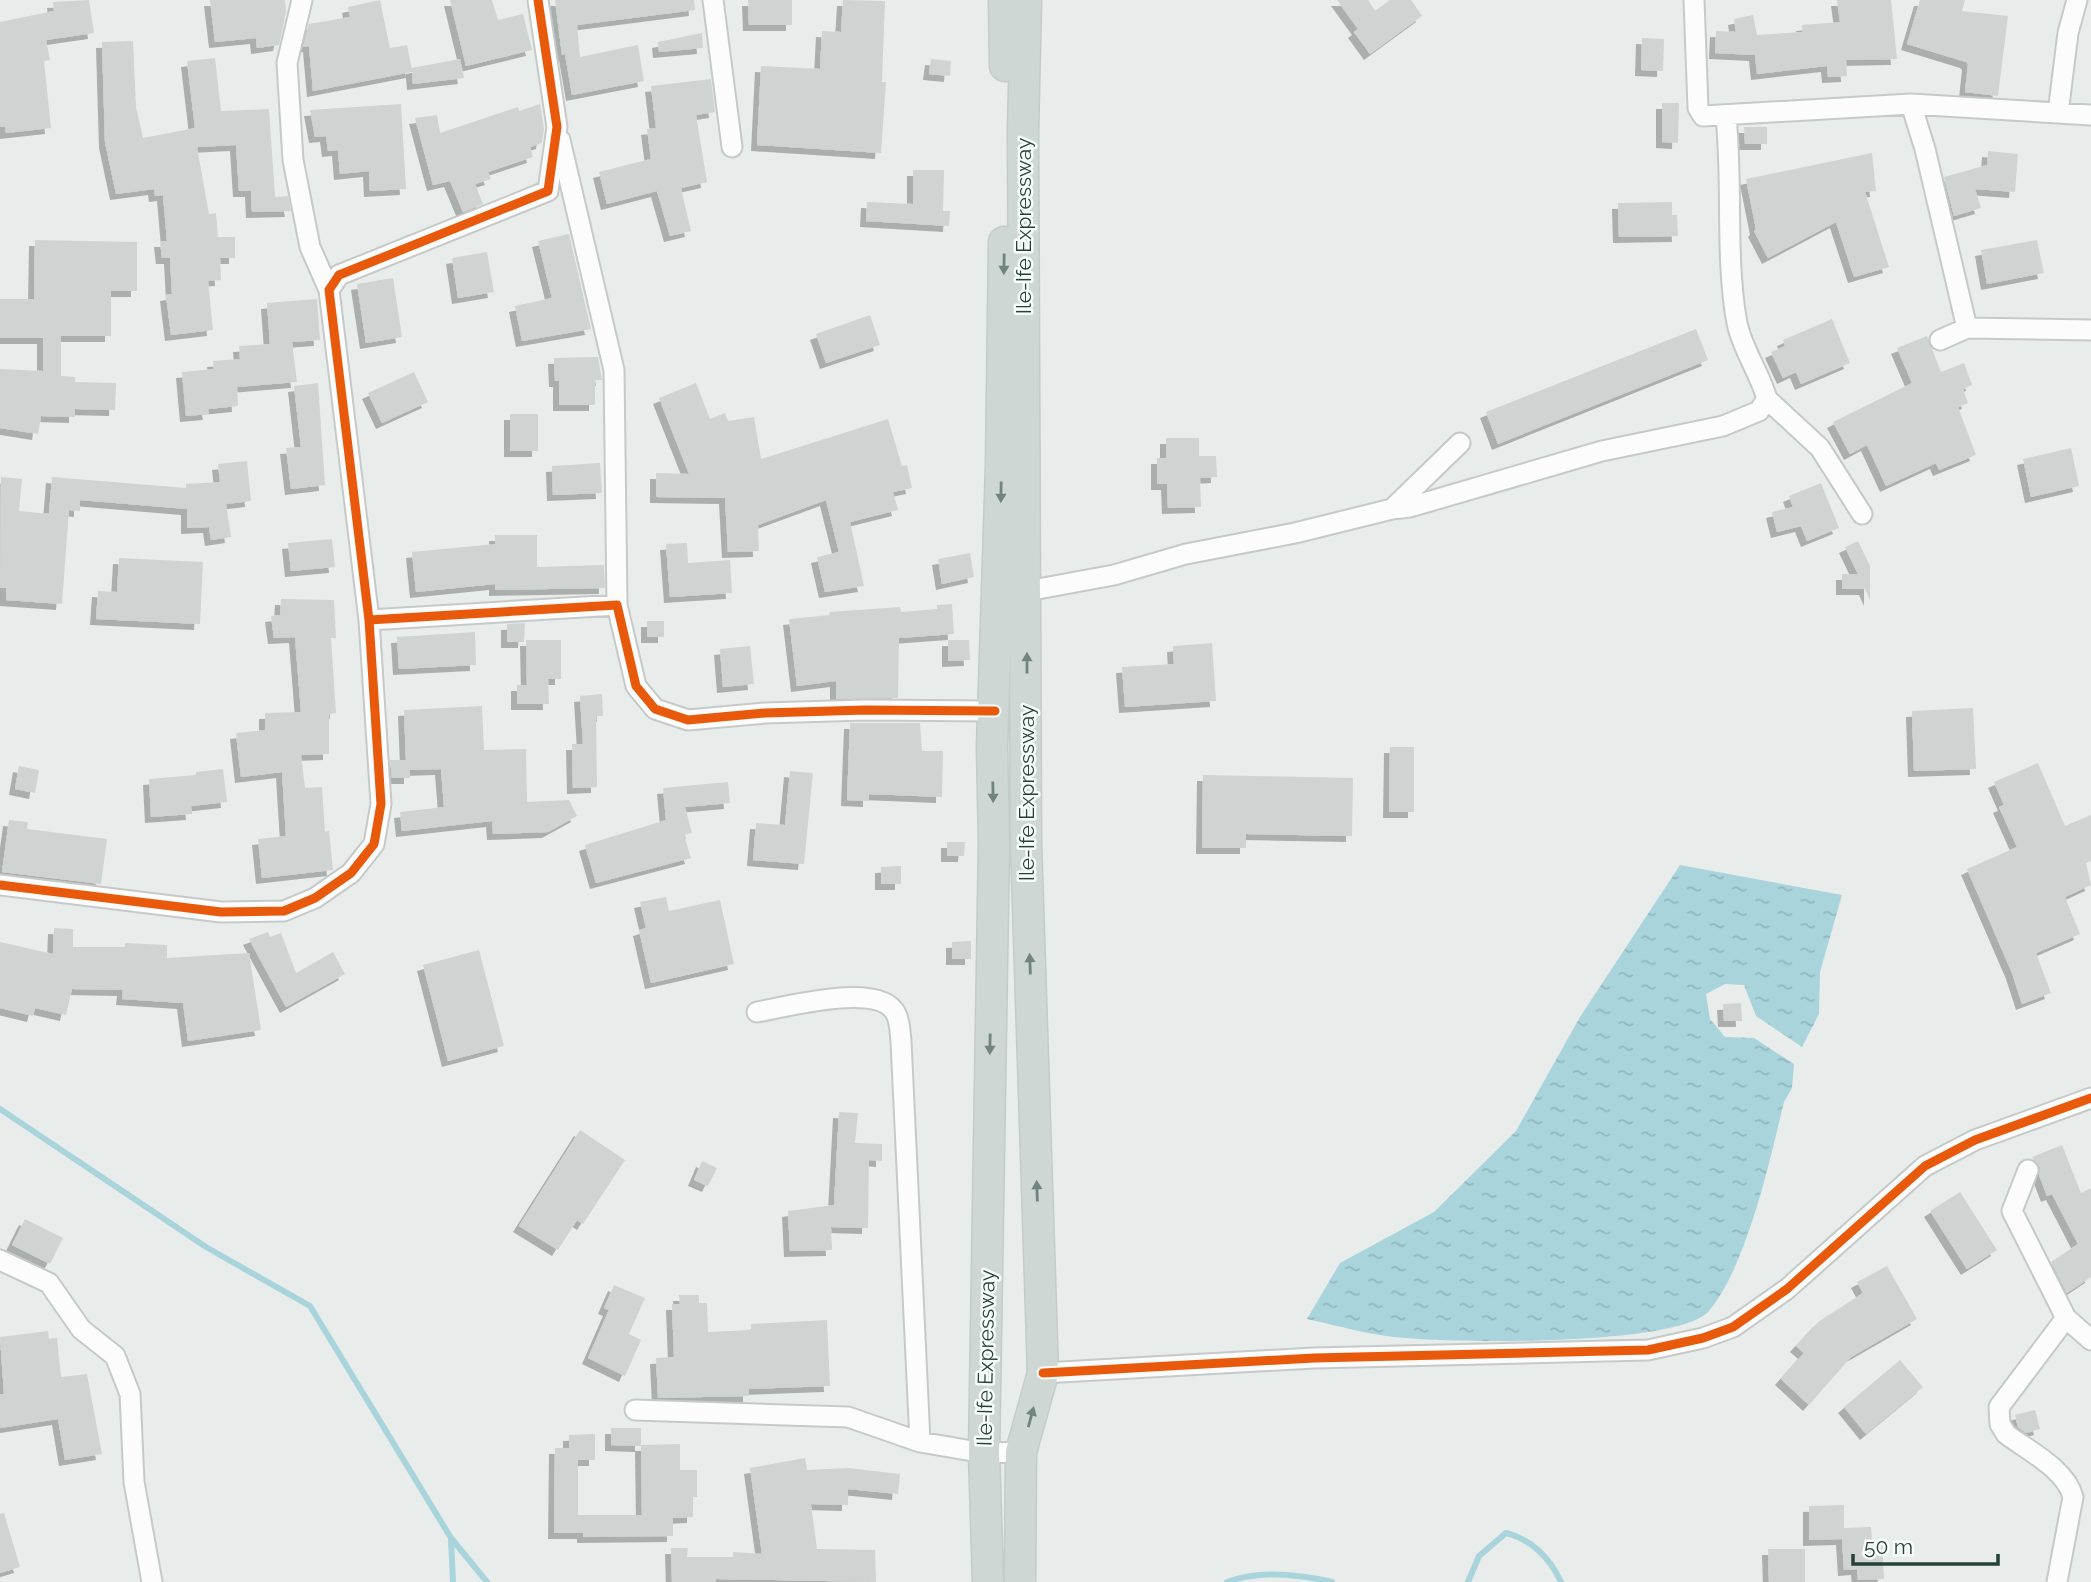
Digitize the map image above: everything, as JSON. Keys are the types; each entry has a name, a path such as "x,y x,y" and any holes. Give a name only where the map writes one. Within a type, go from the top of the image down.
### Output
{"main road":[{"name":"Ile-Ife Expressway","path":"988,1582 984,1453 994,842 992,747 995,711 1004,246 1004,0"},
{"name":"Ile-Ife Expressway","path":"1020,1582 1021,1452 1043,1373 1026,842 1023,131 1026,0"},
{"path":"992,747 1027,748"},
{"path":"994,842 1026,842"},
{"path":"988,1520 1021,1520"}],"street":[{"path":"0,885 221,912 284,911 315,898 351,873 374,844 381,804 369,620 329,290 310,247 293,160 287,63 293,43 297,9 302,0"},
{"path":"538,0 556,127 614,370 617,605 636,686 656,709 688,720 828,711 995,711"},
{"path":"713,0 732,147"},
{"path":"1694,0 1698,108 1703,116 1726,117 1911,104 2091,115"},
{"path":"2058,113 2068,33 2077,0"},
{"path":"1911,104 1925,149 1966,328"},
{"path":"1726,117 1731,165 1731,263 1737,325 1767,399 1820,448 1862,514"},
{"path":"329,290 339,275 548,191 556,127"},
{"path":"1940,340 1966,328 2091,330"},
{"path":"1027,591 1114,575 1186,554 1410,507 1602,451 1723,426 1759,411 1767,399"},
{"path":"1392,509 1460,443"},
{"path":"369,620 617,605"},
{"path":"757,1012 858,996 881,999 896,1013 901,1041 920,1442"},
{"path":"1043,1373 1314,1358 1648,1350 1703,1338 1733,1326 1787,1289 1925,1166 1975,1140 2091,1098"},
{"path":"2028,1170 2012,1211 2066,1318 2091,1340"},
{"path":"0,1259 49,1283 81,1329 116,1356 130,1394 134,1482 152,1582"},
{"path":"2057,1582 2073,1497 2070,1487 2062,1476 2006,1434 2000,1424 1999,1407 2066,1318"},
{"path":"635,1410 848,1418 920,1442 984,1453 1021,1452"}],"water":[{"path":"1680,865 1842,895 1820,972 1819,1014 1802,1047 1756,1016 1744,985 1725,984 1706,994 1710,1019 1725,1037 1754,1038 1794,1064 1792,1088 1784,1102 1756,1211 1735,1267 1709,1311 1689,1322 1656,1331 1565,1340 1516,1341 1394,1337 1307,1319 1340,1263 1434,1212 1516,1131 1580,1017"}],"building":[{"path":"89,0 94,33 46,40 50,60 44,61 51,128 6,133 5,127 0,127 0,22 54,11 53,2"},
{"path":"210,0 285,0 286,12 279,45 257,48 256,38 215,42"},
{"path":"380,0 390,48 407,45 412,71 412,68 460,59 464,78 413,84 412,72 313,91 309,46 303,47 309,24 350,17 348,7"},
{"path":"450,0 492,0 498,20 523,14 532,50 466,66"},
{"path":"555,0 694,0 695,10 577,25 580,57 638,45 644,81 572,95 565,54 562,55"},
{"path":"748,0 792,0 792,25 749,25"},
{"path":"843,0 885,1 882,82 886,82 881,153 757,145 761,66 820,69 822,31 841,32"},
{"path":"1337,0 1368,0 1375,11 1390,0 1411,0 1422,16 1370,54 1354,32 1358,29"},
{"path":"1837,0 1891,0 1897,59 1846,60 1847,76 1828,77 1827,66 1757,74 1755,55 1715,53 1716,31 1736,32 1734,19 1753,15 1757,35 1802,32 1802,25 1840,22"},
{"path":"1920,0 1965,0 1962,11 2008,16 1998,96 1965,92 1966,62 1907,44"},
{"path":"702,33 703,48 659,52 658,42"},
{"path":"1642,38 1664,39 1663,71 1641,70"},
{"path":"133,41 136,107 143,138 195,128 187,61 215,58 221,111 269,109 275,197 288,196 291,211 252,212 251,191 239,191 236,145 197,147 209,214 216,213 218,237 235,237 235,258 220,258 221,280 208,281 213,330 171,335 166,295 172,294 170,258 162,258 160,241 167,241 163,195 155,196 154,189 116,194 105,142 102,42"},
{"path":"931,59 951,61 950,76 929,74"},
{"path":"711,79 715,112 696,115 707,182 681,188 691,231 670,236 657,191 607,204 599,172 651,159 647,129 656,128 651,86"},
{"path":"1662,103 1679,103 1678,143 1662,142"},
{"path":"401,104 406,189 370,191 369,171 340,174 338,150 328,151 326,136 315,137 310,110"},
{"path":"540,104 544,129 542,143 530,147 533,157 488,172 491,179 475,184 483,204 463,212 450,181 433,185 415,118 437,115 440,133 518,107 519,111"},
{"path":"1744,127 1767,127 1767,144 1745,144"},
{"path":"1988,151 2018,154 2015,192 1975,189 1981,208 1954,216 1944,177 1987,165"},
{"path":"1872,153 1876,191 1865,192 1889,267 1854,277 1836,222 1768,258 1754,231 1756,229 1746,179"},
{"path":"913,170 944,170 943,211 950,211 949,226 866,221 867,202 913,204"},
{"path":"1672,202 1672,215 1677,215 1678,236 1619,237 1618,203"},
{"path":"569,234 591,329 522,341 515,306 552,298 538,241"},
{"path":"35,240 137,242 137,291 111,291 111,336 61,336 61,376 75,377 75,382 116,383 115,410 75,409 75,417 41,416 38,434 0,428 0,369 43,371 43,338 0,338 0,299 34,299"},
{"path":"2037,240 2044,273 1987,284 1981,250"},
{"path":"487,252 494,292 458,298 452,258"},
{"path":"393,278 402,337 366,343 357,284"},
{"path":"317,299 320,340 292,342 297,382 237,387 238,406 208,409 209,414 186,416 182,372 214,369 213,361 240,359 239,346 270,344 267,303"},
{"path":"870,315 880,345 826,363 816,334"},
{"path":"1832,319 1850,363 1801,384 1796,372 1783,378 1771,352 1785,346 1783,340"},
{"path":"1696,329 1708,360 1498,444 1486,412"},
{"path":"1927,336 1941,372 1964,363 1972,385 1963,389 1968,403 1958,407 1976,455 1939,470 1936,463 1886,486 1867,445 1850,454 1833,422 1912,383 1897,348"},
{"path":"598,357 602,380 595,380 595,405 559,405 559,381 555,381 554,358"},
{"path":"414,372 428,402 382,423 368,393"},
{"path":"318,383 325,485 291,489 286,448 301,447 294,386"},
{"path":"696,383 710,419 725,413 728,421 754,417 761,459 888,419 902,466 907,465 912,488 893,492 898,510 850,522 864,586 825,592 817,557 839,552 826,500 758,525 759,551 728,552 725,498 656,497 656,473 689,474 659,398"},
{"path":"510,414 538,414 538,451 510,451"},
{"path":"1166,438 1199,438 1199,456 1216,456 1217,477 1200,478 1201,507 1168,508 1167,484 1157,484 1157,458 1166,458"},
{"path":"2071,448 2079,486 2031,497 2023,459"},
{"path":"247,461 251,501 226,504 231,537 211,540 209,527 187,528 187,509 80,500 80,511 69,510 62,604 6,600 6,588 0,588 1,477 22,479 19,511 49,514 52,477 186,488 186,484 220,482 218,464"},
{"path":"600,463 602,493 553,495 552,466"},
{"path":"1821,483 1839,528 1807,541 1801,526 1777,532 1772,512 1793,507 1789,496"},
{"path":"495,535 537,535 537,567 604,565 605,588 495,590 495,584 416,592 412,552 495,544"},
{"path":"332,539 335,567 291,571 288,543"},
{"path":"1858,541 1870,566 1870,600 1865,589 1842,589 1842,574 1858,574 1845,547"},
{"path":"687,543 688,563 730,560 732,593 670,597 666,544"},
{"path":"970,553 974,577 942,584 938,559"},
{"path":"119,558 203,562 200,624 96,619 98,591 117,592"},
{"path":"281,599 334,600 336,638 331,638 336,713 329,714 329,754 301,755 305,788 322,787 325,832 329,831 333,870 262,878 258,839 286,836 282,772 241,777 236,733 265,730 265,713 301,712 295,637 274,638 271,616 280,615"},
{"path":"952,604 954,634 899,638 898,698 836,699 836,681 797,686 789,619 830,615 829,612 900,607 901,612 937,609 937,605"},
{"path":"647,621 664,621 664,637 647,637"},
{"path":"525,623 524,642 507,642 507,624"},
{"path":"475,632 476,665 399,669 397,637"},
{"path":"526,640 561,640 561,679 548,679 549,704 517,704 517,685 527,685"},
{"path":"948,640 969,640 970,660 948,661"},
{"path":"1212,643 1216,701 1125,707 1122,667 1174,664 1173,646"},
{"path":"750,646 754,684 723,687 720,649"},
{"path":"602,694 603,716 596,716 597,787 573,788 572,744 583,744 580,696"},
{"path":"482,706 484,750 526,749 527,802 569,800 577,816 548,832 493,834 492,821 402,831 400,812 444,807 441,769 410,770 410,778 392,778 390,760 406,760 404,710"},
{"path":"1973,708 1976,769 1914,771 1912,711"},
{"path":"850,723 920,723 922,751 943,751 942,797 869,794 869,801 847,800"},
{"path":"1390,747 1414,747 1414,812 1389,812"},
{"path":"2038,763 2065,826 2091,815 2091,861 2086,863 2091,885 2065,897 2080,934 2036,953 2051,993 2022,1004 2012,973 1967,869 2017,847 1999,807 2004,805 1994,782"},
{"path":"19,766 39,770 35,793 15,789"},
{"path":"223,769 227,802 191,806 192,814 151,817 149,779 196,775 196,772"},
{"path":"790,771 813,773 804,864 753,860 756,823 785,825"},
{"path":"1203,775 1353,778 1352,836 1246,834 1246,848 1202,848"},
{"path":"728,782 730,803 685,807 692,833 684,835 691,858 596,883 585,845 666,820 663,788"},
{"path":"9,820 28,822 27,829 107,839 101,884 2,872"},
{"path":"947,842 965,842 964,856 947,856"},
{"path":"901,866 901,884 881,884 881,867"},
{"path":"666,897 669,911 720,900 734,964 651,983 639,930 646,928 640,902"},
{"path":"54,928 73,929 73,947 125,947 125,943 167,945 167,958 249,953 261,1030 188,1041 183,1003 122,999 123,990 72,989 66,1015 35,1008 33,1016 0,1008 0,942 53,954"},
{"path":"268,932 270,937 281,933 296,973 333,952 345,974 286,1007 249,939"},
{"path":"971,941 971,959 952,959 952,942"},
{"path":"479,950 504,1046 448,1061 423,965"},
{"path":"1741,1003 1742,1021 1724,1021 1723,1004"},
{"path":"839,1112 858,1113 855,1143 882,1144 882,1161 869,1160 868,1228 831,1227 832,1250 790,1251 788,1211 834,1205"},
{"path":"580,1130 625,1160 583,1224 577,1220 558,1250 519,1226"},
{"path":"2062,1145 2081,1193 2091,1188 2091,1277 2067,1293 2051,1262 2078,1244 2052,1194 2047,1196 2039,1175 2040,1167 2032,1157"},
{"path":"702,1161 717,1168 708,1186 694,1180"},
{"path":"1960,1192 1997,1250 1967,1269 1930,1211"},
{"path":"25,1219 63,1238 50,1264 12,1245"},
{"path":"1887,1266 1917,1319 1851,1357 1809,1405 1781,1379 1804,1353 1796,1346 1818,1322 1863,1293 1857,1282"},
{"path":"614,1285 645,1298 629,1334 641,1340 625,1376 588,1358 609,1310 604,1308"},
{"path":"679,1295 699,1295 699,1303 707,1303 708,1332 751,1330 751,1324 827,1320 830,1386 749,1389 749,1396 658,1398 656,1358 674,1357 672,1304 680,1304"},
{"path":"48,1331 49,1339 57,1338 61,1377 87,1374 102,1454 65,1460 58,1419 0,1428 0,1394 4,1394 0,1337"},
{"path":"1900,1360 1923,1387 1866,1434 1844,1407"},
{"path":"2035,1410 2040,1429 2026,1433 2018,1427 2015,1415"},
{"path":"611,1428 641,1428 641,1445 680,1444 680,1470 697,1470 697,1497 693,1497 693,1517 673,1518 673,1536 583,1537 583,1533 554,1533 555,1448 569,1448 569,1435 595,1434 595,1460 578,1460 578,1515 642,1515 641,1446 611,1445"},
{"path":"805,1458 807,1470 848,1468 900,1474 898,1494 848,1489 848,1505 811,1504 817,1549 875,1550 876,1582 716,1579 716,1582 672,1582 671,1548 688,1548 687,1557 733,1557 733,1552 762,1554 750,1468"},
{"path":"1844,1505 1844,1528 1871,1527 1872,1540 1882,1540 1884,1579 1858,1580 1857,1569 1844,1570 1842,1539 1809,1540 1809,1506"},
{"path":"4,1513 20,1567 0,1573 0,1514"},
{"path":"1768,1549 1805,1549 1805,1582 1769,1582"}],"waterway":[{"path":"0,1109 206,1247 310,1306 451,1538 487,1582"},
{"path":"1468,1582 1479,1556 1506,1533 1524,1540 1539,1551 1561,1582"},
{"path":"451,1540 453,1582"},
{"path":"1227,1582 1279,1574 1332,1582"}],"cycle path":[{"path":"0,885 221,912 284,911 315,898 351,873 374,844 381,804 369,620 329,290 339,275 548,191 557,127 538,0"},
{"path":"369,620 617,605 636,686 655,709 688,720 765,713 865,710 995,711"},
{"path":"1043,1373 1314,1358 1648,1350 1703,1338 1733,1327 1787,1289 1925,1166 1975,1140 2091,1098"}]}
